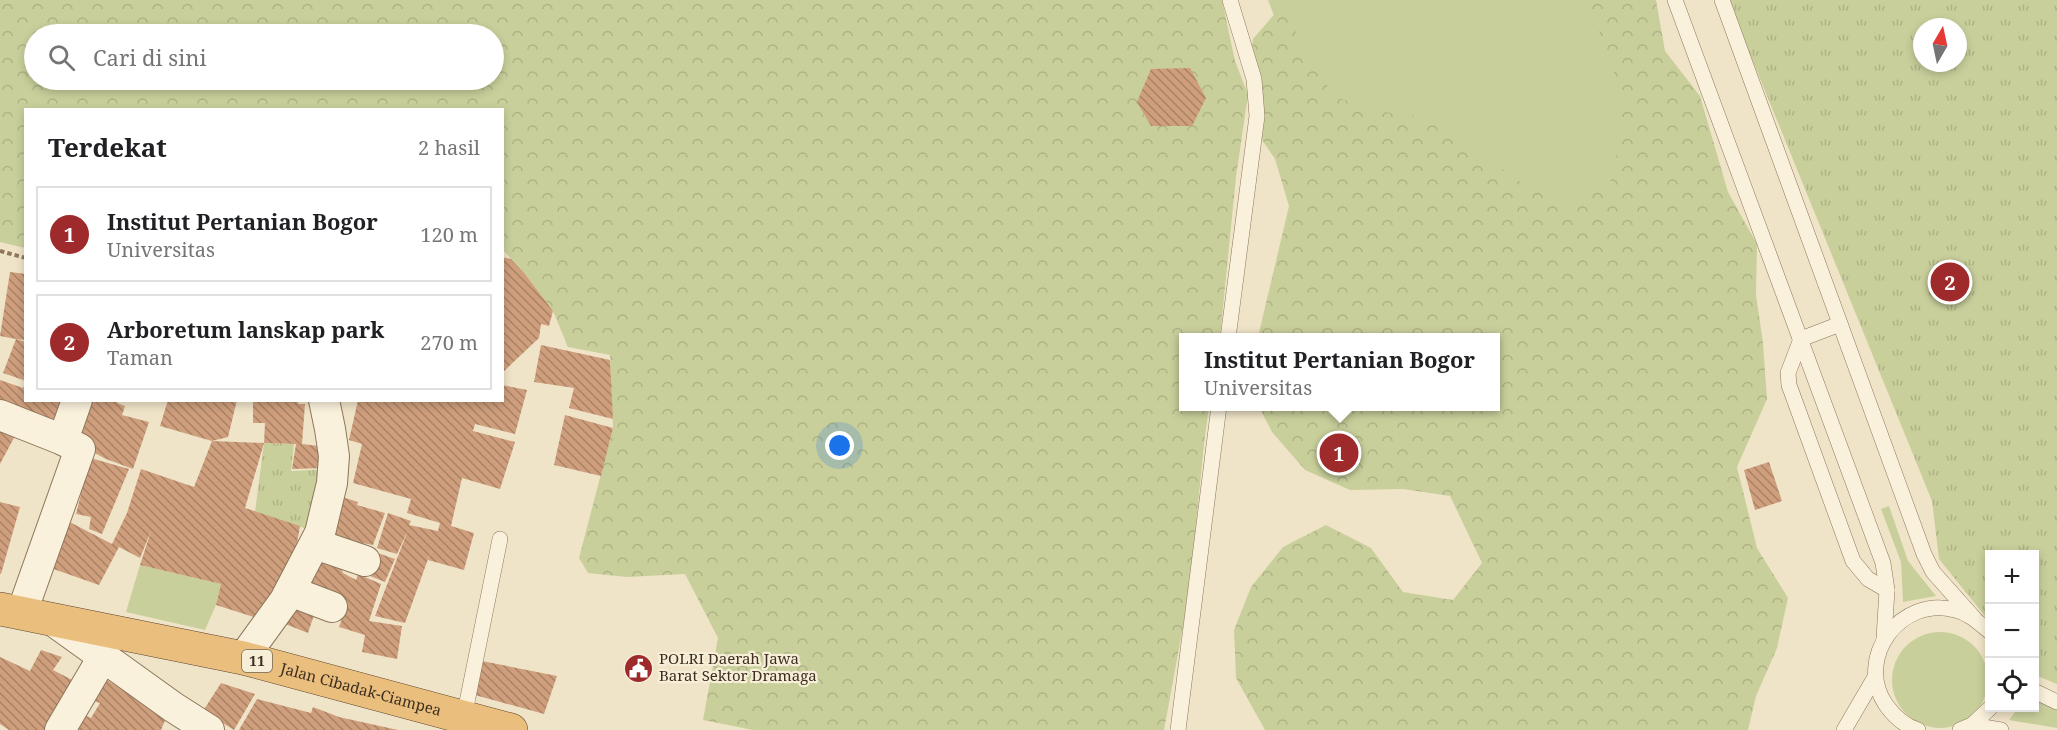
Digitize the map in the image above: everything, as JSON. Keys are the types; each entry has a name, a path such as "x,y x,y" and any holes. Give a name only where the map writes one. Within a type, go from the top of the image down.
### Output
{"highway":[{"name":"Jalan Cibadak-Ciampea","path":"23,613 243,658 511,730"}],"street":[{"path":"63,440 76,402"},
{"path":"243,658 285,600 320,533 332,483 334,456 324,402"},
{"path":"0,415 80,449 23,613 103,657 196,726"},
{"path":"315,544 365,561"},
{"path":"290,591 332,607"},
{"path":"60,730 103,657"}],"lane":[{"path":"1229,333 1257,116 1254,80 1230,0"},
{"path":"1675,0 1883,563 1887,590 1884,638 1877,656 1875,677 1881,698 1893,715 1910,728 1917,730"},
{"path":"1722,0 1924,554 1933,572 1985,628"},
{"path":"1840,324 1801,339 1788,372 1789,385 1853,561 1868,579 1887,590"},
{"path":"1178,730 1218,411"},
{"path":"464,717 500,538"},
{"path":"1884,638 1898,622 1925,609 1935,607 1955,610 1974,618"},
{"path":"1844,730 1875,677"},
{"path":"2039,693 2057,702"},
{"path":"1966,728 1985,712"},
{"path":"1966,728 2001,730"}],"path":[{"path":"0,251 24,257"}],"green space":[{"path":"0,0 1222,0 1235,61 1247,92 1253,39 1285,2 1303,51 1335,97 1385,112 1432,119 1519,181 1567,208 1610,183 1621,136 1619,87 1588,0 1656,0 1665,51 1700,96 1728,192 1757,244 1756,295 1763,343 1767,399 1737,467 1757,548 1788,598 1777,648 1756,696 1748,730 1265,730 1236,678 1234,630 1251,587 1283,547 1326,525 1371,548 1403,592 1453,600 1482,563 1450,496 1403,489 1350,490 1305,470 1272,432 1261,411 1500,411 1500,333 1259,333 1289,206 1275,159 1260,137 1248,95 1236,177 1220,333 1179,333 1179,411 1208,411 1189,594 1164,730 753,730 703,720 718,638 685,574 627,577 588,573 579,558 613,428 610,355 568,347 553,311 504,251 504,108 24,108 24,248 0,242"},
{"path":"1268,0 1633,0 1648,234 1320,134"},
{"path":"1728,0 2057,0 2057,684 2039,677 2039,550 1985,550 1985,616 1939,559 1932,501"},
{"path":"264,443 294,444 291,471 328,469 313,531 255,512"},
{"path":"1889,506 1908,561 1936,596 1903,602 1901,562 1881,509"},
{"path":"140,565 221,584 216,605 205,630 126,612"},
{"path":"1931,632 1949,632 1959,635 1980,653 1985,661 1985,699 1974,714 1959,725 1949,728 1931,728 1921,725 1906,714 1895,699 1892,689 1892,671 1895,661 1906,646 1921,635"},
{"path":"2039,701 2057,710 2057,728 2009,720 2015,712 2039,712"}],"building":[{"path":"1190,68 1206,98 1192,126 1151,126 1137,102 1151,69"},
{"path":"504,257 511,259 525,274 553,311 549,326 541,324 539,338 504,371"},
{"path":"10,272 24,274 24,340 0,336"},
{"path":"16,339 24,341 24,380 3,373"},
{"path":"541,345 610,360 613,419 569,408 574,388 534,382"},
{"path":"0,380 23,388 24,386 24,402 71,402 60,433 0,409"},
{"path":"504,385 527,390 515,434 475,424 473,431 515,442 500,489 462,478 451,526 474,533 464,570 428,560 432,548 405,623 375,616 408,530 397,554 377,548 388,513 411,521 409,525 438,531 440,523 407,513 411,499 353,483 362,444 349,440 358,402 504,402"},
{"path":"88,402 117,402 125,406 122,415 149,422 133,469 106,459 68,439"},
{"path":"167,402 237,402 228,437 212,441 160,426"},
{"path":"253,402 305,404 302,444 328,447 325,468 292,469 296,444 264,443 265,423 253,423"},
{"path":"565,415 613,428 601,476 554,465"},
{"path":"0,431 15,436 0,464"},
{"path":"212,441 264,443 245,508 300,526 297,543 305,544 272,612 261,607 257,618 216,605 221,584 140,565 151,531 140,558 119,547 99,585 42,565 60,517 112,544 127,513 141,469 194,487"},
{"path":"80,455 129,469 102,534 89,529 91,517 76,514 81,494 71,491"},
{"path":"1769,462 1782,501 1755,510 1744,470"},
{"path":"336,495 358,502 357,505 385,513 373,545 345,540 324,531"},
{"path":"0,502 20,507 1,574 0,574"},
{"path":"317,551 336,557 343,573 356,580 358,574 381,584 369,621 402,626 397,659 362,652 365,635 339,627 347,605 303,589"},
{"path":"375,552 395,559 385,582 365,574"},
{"path":"293,597 317,606 308,633 280,622"},
{"path":"41,650 62,657 53,670 80,684 52,730 9,730 0,724 0,657 30,671"},
{"path":"482,661 557,676 544,714 475,695"},
{"path":"98,674 166,718 161,730 64,730 76,711 91,718 100,703 87,699"},
{"path":"221,683 255,694 234,730 203,711"},
{"path":"257,699 311,713 313,707 339,717 398,730 239,730"}],"place":[{"name":"Arboretum lanskap park","path":"1950,282"},
{"name":"Institut Pertanian Bogor","path":"1339,453"},
{"name":"POLRI Daerah Jawa Barat Sektor Dramaga","path":"638,668"}]}
